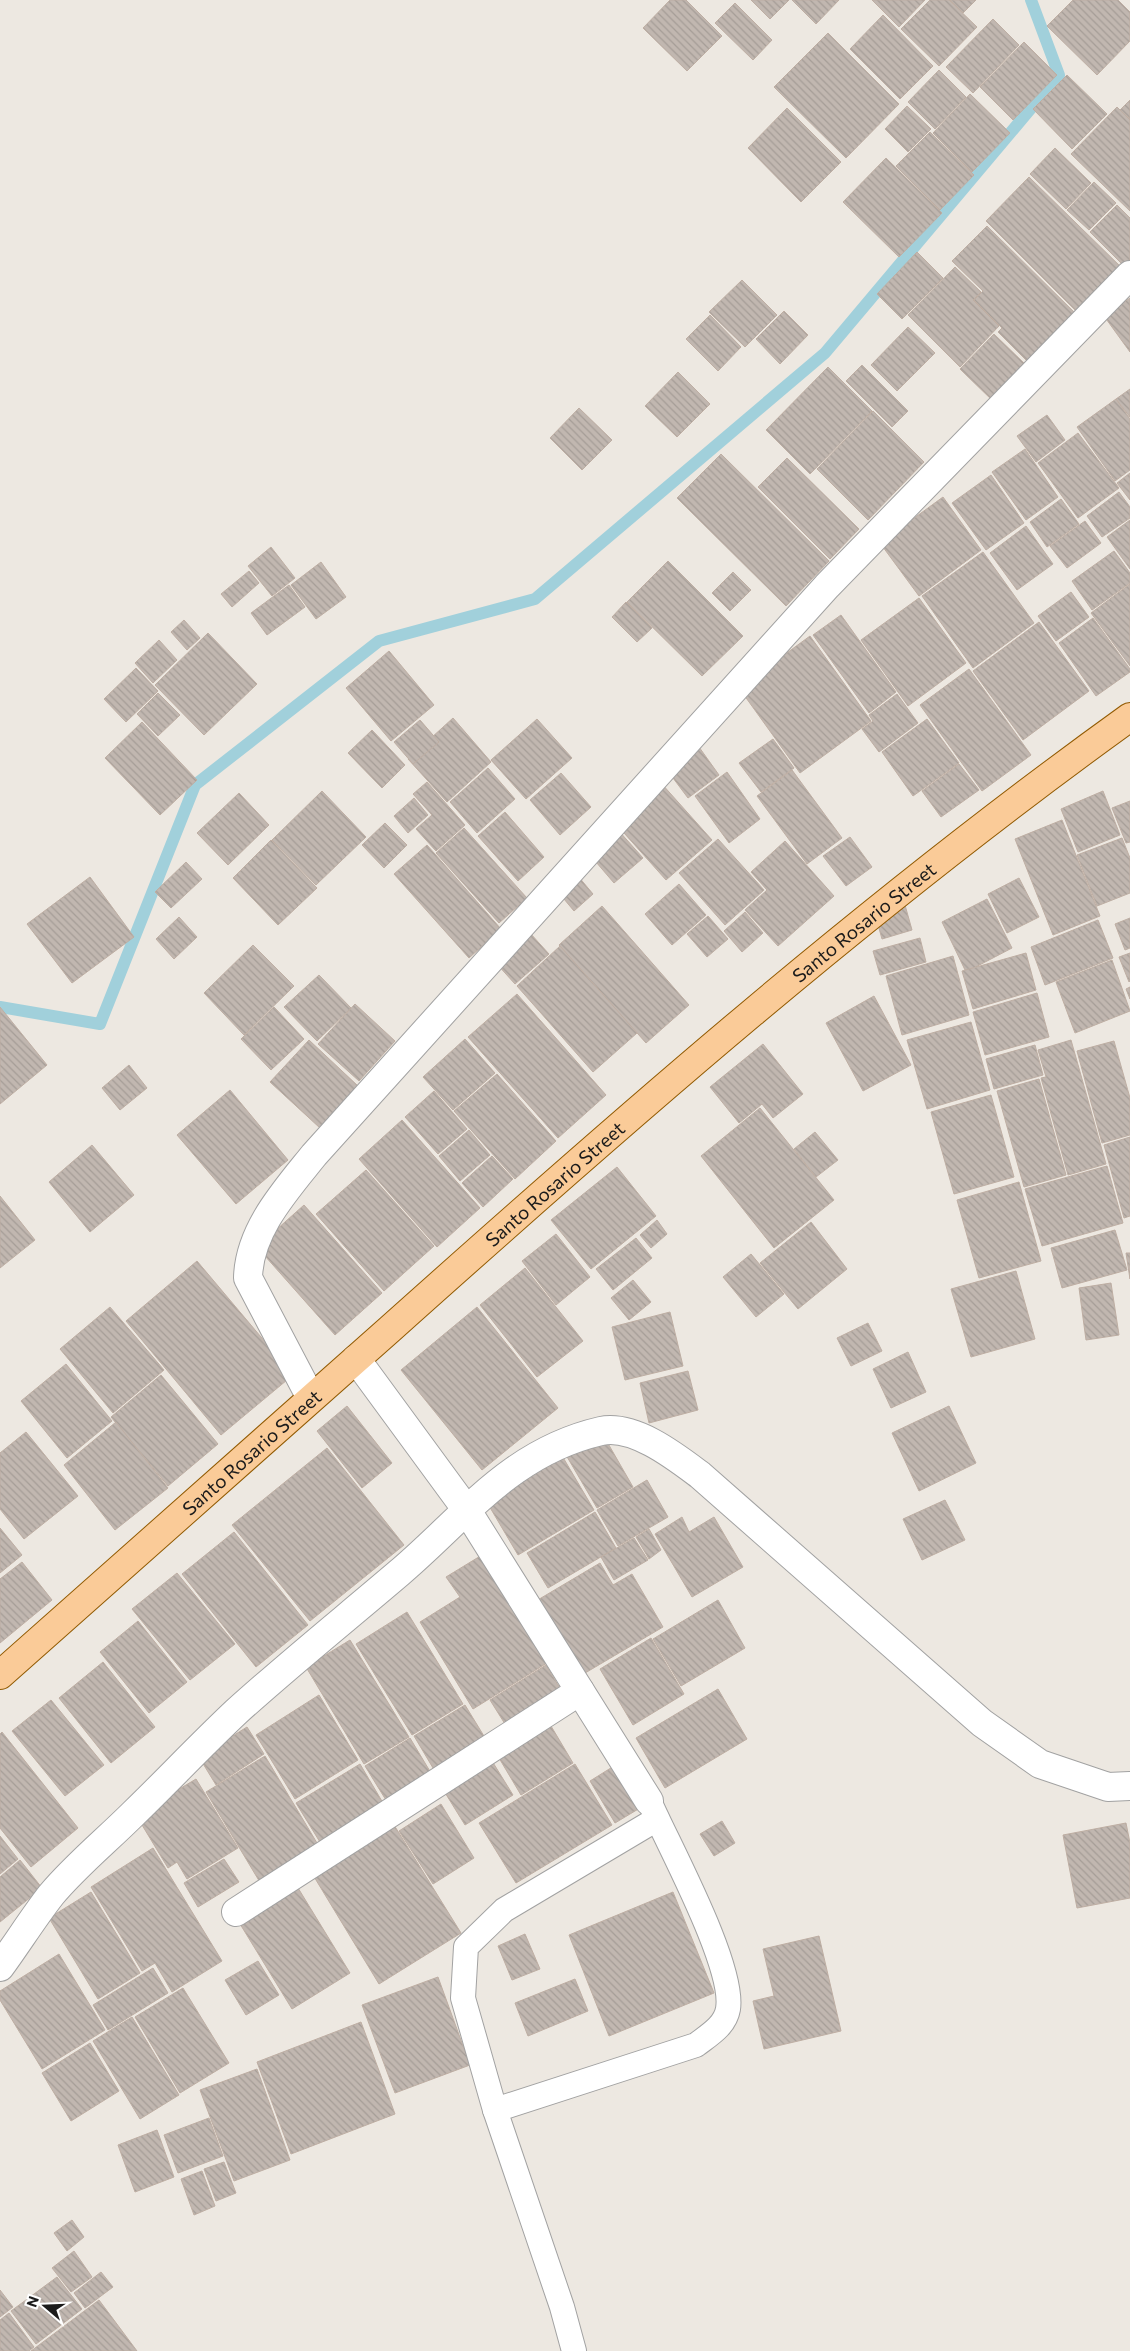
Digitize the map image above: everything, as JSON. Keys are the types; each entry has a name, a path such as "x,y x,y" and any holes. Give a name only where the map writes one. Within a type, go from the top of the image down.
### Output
{"main road":[{"name":"Santo Rosario Street","path":"0,1674 599,1142 744,1019 1037,784 1130,717"}],"street":[{"path":"311,1398 248,1278 248,1263 254,1246 278,1200 314,1154 827,586 1130,275"},
{"path":"356,1359 466,1508 653,1810"},
{"path":"0,1967 52,1894 236,1712 407,1566 466,1508 496,1483 528,1460 562,1444 603,1430 620,1432 643,1439 669,1451 700,1475 982,1723 1040,1764 1108,1787 1130,1786"},
{"path":"236,1912 580,1691"}],"lane":[{"path":"495,2110 696,2044 720,2027 728,2010 729,1991 707,1926 653,1810 504,1910 466,1947 463,1998 495,2110 562,2307 574,2351"}],"building":[{"path":"670,0 686,0 722,36 687,71 643,28"},
{"path":"751,0 789,0 770,19"},
{"path":"792,0 839,0 816,24"},
{"path":"872,0 925,0 899,27"},
{"path":"930,0 949,0 977,27 939,66 901,29"},
{"path":"950,0 976,0 963,13"},
{"path":"1073,0 1118,0 1130,12 1130,41 1097,75 1047,26"},
{"path":"735,3 772,40 753,60 715,23"},
{"path":"883,15 933,66 900,99 850,49"},
{"path":"993,19 1019,45 973,93 946,67"},
{"path":"828,33 899,104 846,158 774,87"},
{"path":"1024,42 1057,75 1013,120 980,87"},
{"path":"939,70 966,97 935,129 908,102"},
{"path":"1067,75 1107,114 1072,149 1033,109"},
{"path":"970,94 1010,133 972,172 933,133"},
{"path":"1130,100 1130,119 1120,110"},
{"path":"907,106 931,129 908,152 885,129"},
{"path":"1117,107 1130,120 1130,211 1071,154"},
{"path":"787,108 841,162 801,202 748,148"},
{"path":"930,132 974,175 940,210 896,166"},
{"path":"1055,148 1091,183 1066,209 1030,174"},
{"path":"886,158 942,213 899,257 843,202"},
{"path":"1029,177 1124,270 1080,315 986,221"},
{"path":"1094,182 1116,203 1089,230 1067,210"},
{"path":"1117,205 1130,218 1130,264 1126,268 1090,232"},
{"path":"987,226 1078,316 1031,365 998,332 1002,328 974,300 983,291 952,261"},
{"path":"917,252 943,278 902,319 877,294"},
{"path":"955,267 981,292 973,300 999,326 960,367 908,315"},
{"path":"742,280 777,315 745,347 709,312"},
{"path":"1130,298 1130,352 1104,316"},
{"path":"784,311 808,335 780,364 756,339"},
{"path":"710,315 741,347 718,371 686,339"},
{"path":"908,327 935,353 897,391 871,365"},
{"path":"994,334 1028,367 994,402 960,369"},
{"path":"862,365 908,411 892,427 846,381"},
{"path":"828,367 872,411 810,474 766,430"},
{"path":"678,372 710,404 677,437 645,406"},
{"path":"1130,389 1130,417 1116,399"},
{"path":"1116,399 1130,419 1130,470 1115,481 1077,427"},
{"path":"579,408 612,440 582,470 550,438"},
{"path":"873,411 924,462 868,520 817,469"},
{"path":"1047,415 1065,440 1036,462 1017,436"},
{"path":"1078,433 1119,488 1078,518 1038,463"},
{"path":"1025,449 1058,497 1026,520 992,472"},
{"path":"721,454 829,561 786,606 677,498"},
{"path":"787,458 859,529 830,559 758,487"},
{"path":"1130,473 1130,500 1117,483"},
{"path":"991,475 1024,523 986,550 952,503"},
{"path":"1119,492 1130,507 1130,518 1102,537 1087,516"},
{"path":"943,497 981,550 919,596 880,543"},
{"path":"1061,499 1079,524 1047,547 1030,522"},
{"path":"1130,520 1130,569 1107,537"},
{"path":"1085,521 1101,543 1067,568 1050,546"},
{"path":"1026,526 1053,564 1017,590 990,553"},
{"path":"271,547 295,578 272,596 248,566"},
{"path":"1114,551 1130,573 1130,583 1092,610 1072,581"},
{"path":"983,552 1034,623 973,668 922,596"},
{"path":"668,561 743,636 702,676 627,602"},
{"path":"321,562 346,597 316,619 291,585"},
{"path":"249,571 259,583 232,607 221,594"},
{"path":"733,572 751,590 730,611 712,593"},
{"path":"1130,584 1130,666 1091,613"},
{"path":"289,585 305,607 267,635 251,613"},
{"path":"1071,592 1089,617 1056,641 1038,616"},
{"path":"919,598 966,663 908,706 861,640"},
{"path":"626,602 652,628 637,642 612,617"},
{"path":"841,615 896,692 869,713 813,635"},
{"path":"1093,618 1130,669 1130,672 1096,696 1059,643"},
{"path":"184,620 200,638 187,650 171,632"},
{"path":"1039,622 1089,691 1023,740 973,671"},
{"path":"208,633 257,684 204,735 155,685"},
{"path":"810,636 871,721 800,773 739,688"},
{"path":"159,640 177,660 153,683 135,663"},
{"path":"389,651 434,705 391,741 346,688"},
{"path":"136,668 158,691 126,722 104,699"},
{"path":"969,669 1031,755 982,791 920,705"},
{"path":"158,693 180,715 158,736 137,714"},
{"path":"897,694 918,723 879,752 862,729 873,721 869,715"},
{"path":"453,718 491,762 447,802 408,759"},
{"path":"537,719 572,758 526,799 491,760"},
{"path":"927,719 959,763 913,796 882,752"},
{"path":"420,720 439,742 413,764 394,742"},
{"path":"142,722 197,780 160,815 105,758"},
{"path":"372,730 405,765 382,788 348,753"},
{"path":"773,739 794,768 761,792 739,763"},
{"path":"699,747 719,775 688,798 667,770"},
{"path":"959,764 979,790 941,817 922,791"},
{"path":"488,768 515,799 477,833 450,802"},
{"path":"792,770 842,838 807,864 757,796"},
{"path":"727,772 760,819 729,843 695,796"},
{"path":"561,773 591,807 560,835 530,800"},
{"path":"427,782 465,825 436,851 416,829 432,815 413,794"},
{"path":"661,783 712,840 666,880 616,824"},
{"path":"322,791 366,837 316,885 272,840"},
{"path":"1103,791 1120,835 1078,852 1061,809"},
{"path":"239,793 269,825 228,865 197,833"},
{"path":"414,798 428,815 408,833 394,816"},
{"path":"1130,801 1130,842 1126,843 1112,808"},
{"path":"505,812 544,857 518,881 478,836"},
{"path":"1062,820 1100,916 1053,935 1015,839"},
{"path":"385,823 407,845 384,868 362,845"},
{"path":"464,828 527,898 499,923 436,853"},
{"path":"618,830 643,858 614,883 590,855"},
{"path":"850,837 872,867 846,886 823,856"},
{"path":"1122,838 1130,858 1130,893 1097,906 1077,855"},
{"path":"718,839 764,890 725,925 679,873"},
{"path":"271,840 317,888 278,925 233,878"},
{"path":"785,841 834,896 778,946 745,910 767,890 751,872"},
{"path":"427,845 501,929 469,958 394,874"},
{"path":"186,862 202,879 171,908 155,892"},
{"path":"578,876 593,894 574,911 559,893"},
{"path":"90,877 134,937 72,983 27,924"},
{"path":"1019,878 1039,917 1007,933 988,894"},
{"path":"679,884 706,915 672,945 645,914"},
{"path":"987,899 1012,948 966,972 942,922"},
{"path":"905,905 912,930 882,939 875,914"},
{"path":"602,906 689,1005 646,1043 559,945"},
{"path":"745,912 763,933 742,952 724,931"},
{"path":"708,916 728,939 707,957 687,934"},
{"path":"179,917 197,937 174,959 156,939"},
{"path":"1130,918 1130,948 1125,950 1115,924"},
{"path":"1098,920 1113,958 1045,985 1031,947"},
{"path":"530,933 549,954 515,984 496,963"},
{"path":"920,938 926,962 880,975 873,951"},
{"path":"253,945 294,986 244,1035 204,993"},
{"path":"560,946 637,1033 593,1072 517,986"},
{"path":"1026,953 1036,990 973,1009 962,971"},
{"path":"1130,953 1130,981 1129,982 1119,957"},
{"path":"953,956 969,1015 902,1035 886,976"},
{"path":"1112,960 1130,1011 1075,1033 1056,982"},
{"path":"319,975 351,1008 317,1041 284,1007"},
{"path":"1130,987 1130,999 1126,989"},
{"path":"1037,993 1049,1037 985,1055 973,1012"},
{"path":"517,994 606,1095 558,1138 468,1037"},
{"path":"874,996 911,1065 863,1091 826,1023"},
{"path":"355,1004 395,1041 359,1081 318,1044"},
{"path":"0,1007 47,1065 0,1104"},
{"path":"274,1007 304,1039 271,1070 241,1039"},
{"path":"971,1022 990,1090 927,1109 907,1040"},
{"path":"465,1039 495,1073 453,1110 423,1077"},
{"path":"309,1040 358,1086 320,1128 270,1082"},
{"path":"1071,1040 1106,1164 1068,1175 1041,1078 1046,1077 1038,1050"},
{"path":"1114,1041 1130,1098 1130,1135 1102,1143 1077,1051"},
{"path":"763,1044 803,1094 773,1118 762,1104 739,1123 710,1087"},
{"path":"1035,1045 1043,1075 994,1089 986,1059"},
{"path":"129,1065 147,1088 120,1110 102,1088"},
{"path":"497,1074 556,1141 515,1179 454,1111"},
{"path":"1039,1079 1066,1175 1024,1187 997,1091"},
{"path":"230,1090 288,1160 236,1204 177,1135"},
{"path":"434,1091 467,1129 438,1154 405,1117"},
{"path":"991,1095 1014,1177 954,1194 931,1112"},
{"path":"760,1108 834,1200 774,1248 701,1156"},
{"path":"402,1120 480,1208 437,1247 359,1159"},
{"path":"469,1130 490,1155 460,1181 439,1156"},
{"path":"815,1132 838,1160 816,1177 794,1149"},
{"path":"1130,1137 1130,1216 1124,1218 1104,1145"},
{"path":"92,1145 134,1195 90,1232 49,1182"},
{"path":"492,1156 513,1179 483,1207 462,1183"},
{"path":"1107,1166 1123,1223 1042,1246 1025,1189"},
{"path":"617,1167 656,1216 591,1269 551,1220"},
{"path":"366,1170 434,1246 384,1291 316,1214"},
{"path":"1019,1182 1041,1261 979,1278 957,1200"},
{"path":"0,1196 35,1240 0,1268"},
{"path":"304,1205 382,1293 335,1335 257,1247"},
{"path":"657,1220 667,1234 651,1248 640,1235"},
{"path":"811,1222 847,1269 798,1309 760,1263"},
{"path":"1115,1230 1127,1270 1062,1288 1051,1248"},
{"path":"556,1234 590,1277 556,1305 522,1261"},
{"path":"636,1238 652,1258 613,1290 596,1269"},
{"path":"1126,1253 1130,1253 1130,1279"},
{"path":"751,1254 784,1294 756,1317 723,1277"},
{"path":"197,1261 293,1375 221,1435 126,1321"},
{"path":"525,1268 583,1341 537,1377 480,1305"},
{"path":"1016,1271 1035,1339 971,1357 951,1289"},
{"path":"633,1280 651,1302 629,1320 611,1298"},
{"path":"1111,1283 1119,1335 1086,1340 1079,1288"},
{"path":"110,1307 164,1370 113,1413 60,1349"},
{"path":"477,1307 558,1408 482,1470 401,1370"},
{"path":"670,1312 683,1366 625,1380 612,1327"},
{"path":"868,1323 882,1351 851,1366 837,1338"},
{"path":"908,1352 926,1392 891,1408 873,1369"},
{"path":"66,1364 112,1421 67,1458 21,1401"},
{"path":"688,1371 698,1410 649,1423 640,1383"},
{"path":"161,1375 218,1444 168,1486 111,1417"},
{"path":"347,1406 392,1463 362,1488 317,1431"},
{"path":"949,1406 976,1463 919,1491 892,1433"},
{"path":"116,1422 168,1488 115,1530 64,1465"},
{"path":"26,1432 78,1496 24,1539 0,1509 0,1453"},
{"path":"602,1433 633,1487 597,1508 566,1455"},
{"path":"327,1448 404,1545 310,1621 232,1525"},
{"path":"561,1454 594,1510 518,1555 485,1499"},
{"path":"647,1480 668,1517 618,1546 597,1510"},
{"path":"945,1500 965,1540 922,1560 903,1519"},
{"path":"595,1512 616,1548 548,1588 527,1553"},
{"path":"682,1517 689,1532 714,1517 743,1567 692,1597 655,1534"},
{"path":"0,1528 22,1555 0,1573"},
{"path":"649,1529 661,1550 649,1559 636,1537"},
{"path":"234,1532 308,1625 256,1667 182,1574"},
{"path":"634,1538 648,1560 614,1580 601,1557"},
{"path":"482,1555 547,1663 473,1709 420,1622 460,1597 446,1577"},
{"path":"22,1562 52,1600 0,1643 0,1579"},
{"path":"600,1563 613,1585 632,1574 663,1627 580,1676 536,1601"},
{"path":"177,1573 235,1644 190,1680 132,1609"},
{"path":"718,1600 745,1648 681,1686 653,1639"},
{"path":"407,1612 463,1704 412,1735 356,1644"},
{"path":"138,1621 187,1682 149,1713 100,1652"},
{"path":"651,1638 684,1694 633,1725 600,1669"},
{"path":"350,1640 409,1737 364,1764 306,1667"},
{"path":"103,1662 155,1727 111,1763 59,1698"},
{"path":"546,1665 561,1690 505,1724 490,1700"},
{"path":"718,1689 747,1739 665,1788 636,1738"},
{"path":"319,1695 358,1760 295,1799 256,1735"},
{"path":"51,1700 104,1765 65,1796 12,1731"},
{"path":"465,1705 487,1741 436,1773 414,1736"},
{"path":"551,1726 573,1763 521,1795 499,1758"},
{"path":"247,1727 264,1754 216,1785 199,1757"},
{"path":"2,1732 78,1828 31,1867 0,1828 0,1734"},
{"path":"410,1738 434,1778 389,1805 365,1766"},
{"path":"265,1756 320,1848 261,1884 206,1792"},
{"path":"492,1761 513,1795 465,1825 444,1791"},
{"path":"360,1764 386,1808 323,1847 296,1803"},
{"path":"575,1764 612,1825 516,1883 479,1823"},
{"path":"614,1766 640,1808 615,1823 590,1781"},
{"path":"196,1779 238,1848 187,1879 177,1862 168,1868 136,1815"},
{"path":"441,1804 474,1858 433,1884 399,1831"},
{"path":"722,1821 735,1843 714,1856 700,1834"},
{"path":"1126,1823 1130,1843 1130,1898 1077,1908 1063,1835"},
{"path":"394,1825 461,1933 379,1984 313,1875"},
{"path":"0,1836 18,1859 0,1874"},
{"path":"153,1848 222,1961 172,1992 155,1963 142,1971 91,1887"},
{"path":"224,1859 239,1882 198,1907 184,1883"},
{"path":"20,1860 42,1888 0,1922 0,1877"},
{"path":"295,1883 350,1973 292,2009 237,1919"},
{"path":"91,1892 140,1973 98,1999 49,1918"},
{"path":"673,1892 714,1993 609,2036 569,1935"},
{"path":"525,1934 540,1969 512,1980 498,1946"},
{"path":"819,1936 841,2031 764,2049 753,2001 774,1996 763,1949"},
{"path":"59,1954 105,2030 42,2069 0,2000 0,1991"},
{"path":"258,1961 279,1995 246,2015 225,1980"},
{"path":"153,1968 168,1993 108,2030 93,2005"},
{"path":"438,1977 470,2065 395,2093 362,2005"},
{"path":"575,1979 588,2011 528,2036 515,2003"},
{"path":"183,1988 229,2063 180,2093 135,2017"},
{"path":"132,2017 179,2095 140,2119 93,2041"},
{"path":"361,2022 395,2114 291,2154 257,2062"},
{"path":"90,2043 119,2091 71,2121 42,2073"},
{"path":"257,2069 290,2160 234,2181 200,2090"},
{"path":"209,2118 223,2156 178,2173 164,2135"},
{"path":"157,2130 174,2177 135,2192 118,2145"},
{"path":"224,2162 236,2193 216,2201 204,2169"},
{"path":"202,2171 215,2206 194,2215 181,2179"},
{"path":"72,2220 84,2237 67,2251 54,2233"},
{"path":"74,2251 92,2277 71,2292 52,2268"},
{"path":"101,2272 113,2287 85,2308 74,2293"},
{"path":"57,2277 82,2309 36,2344 11,2311"},
{"path":"0,2290 13,2307 0,2317"},
{"path":"99,2300 137,2351 31,2351"},
{"path":"9,2313 34,2347 29,2351 0,2351 0,2320"}],"waterway":[{"path":"0,1007 100,1024 195,785 379,641 535,599 825,353 1059,75 1031,0"}]}
